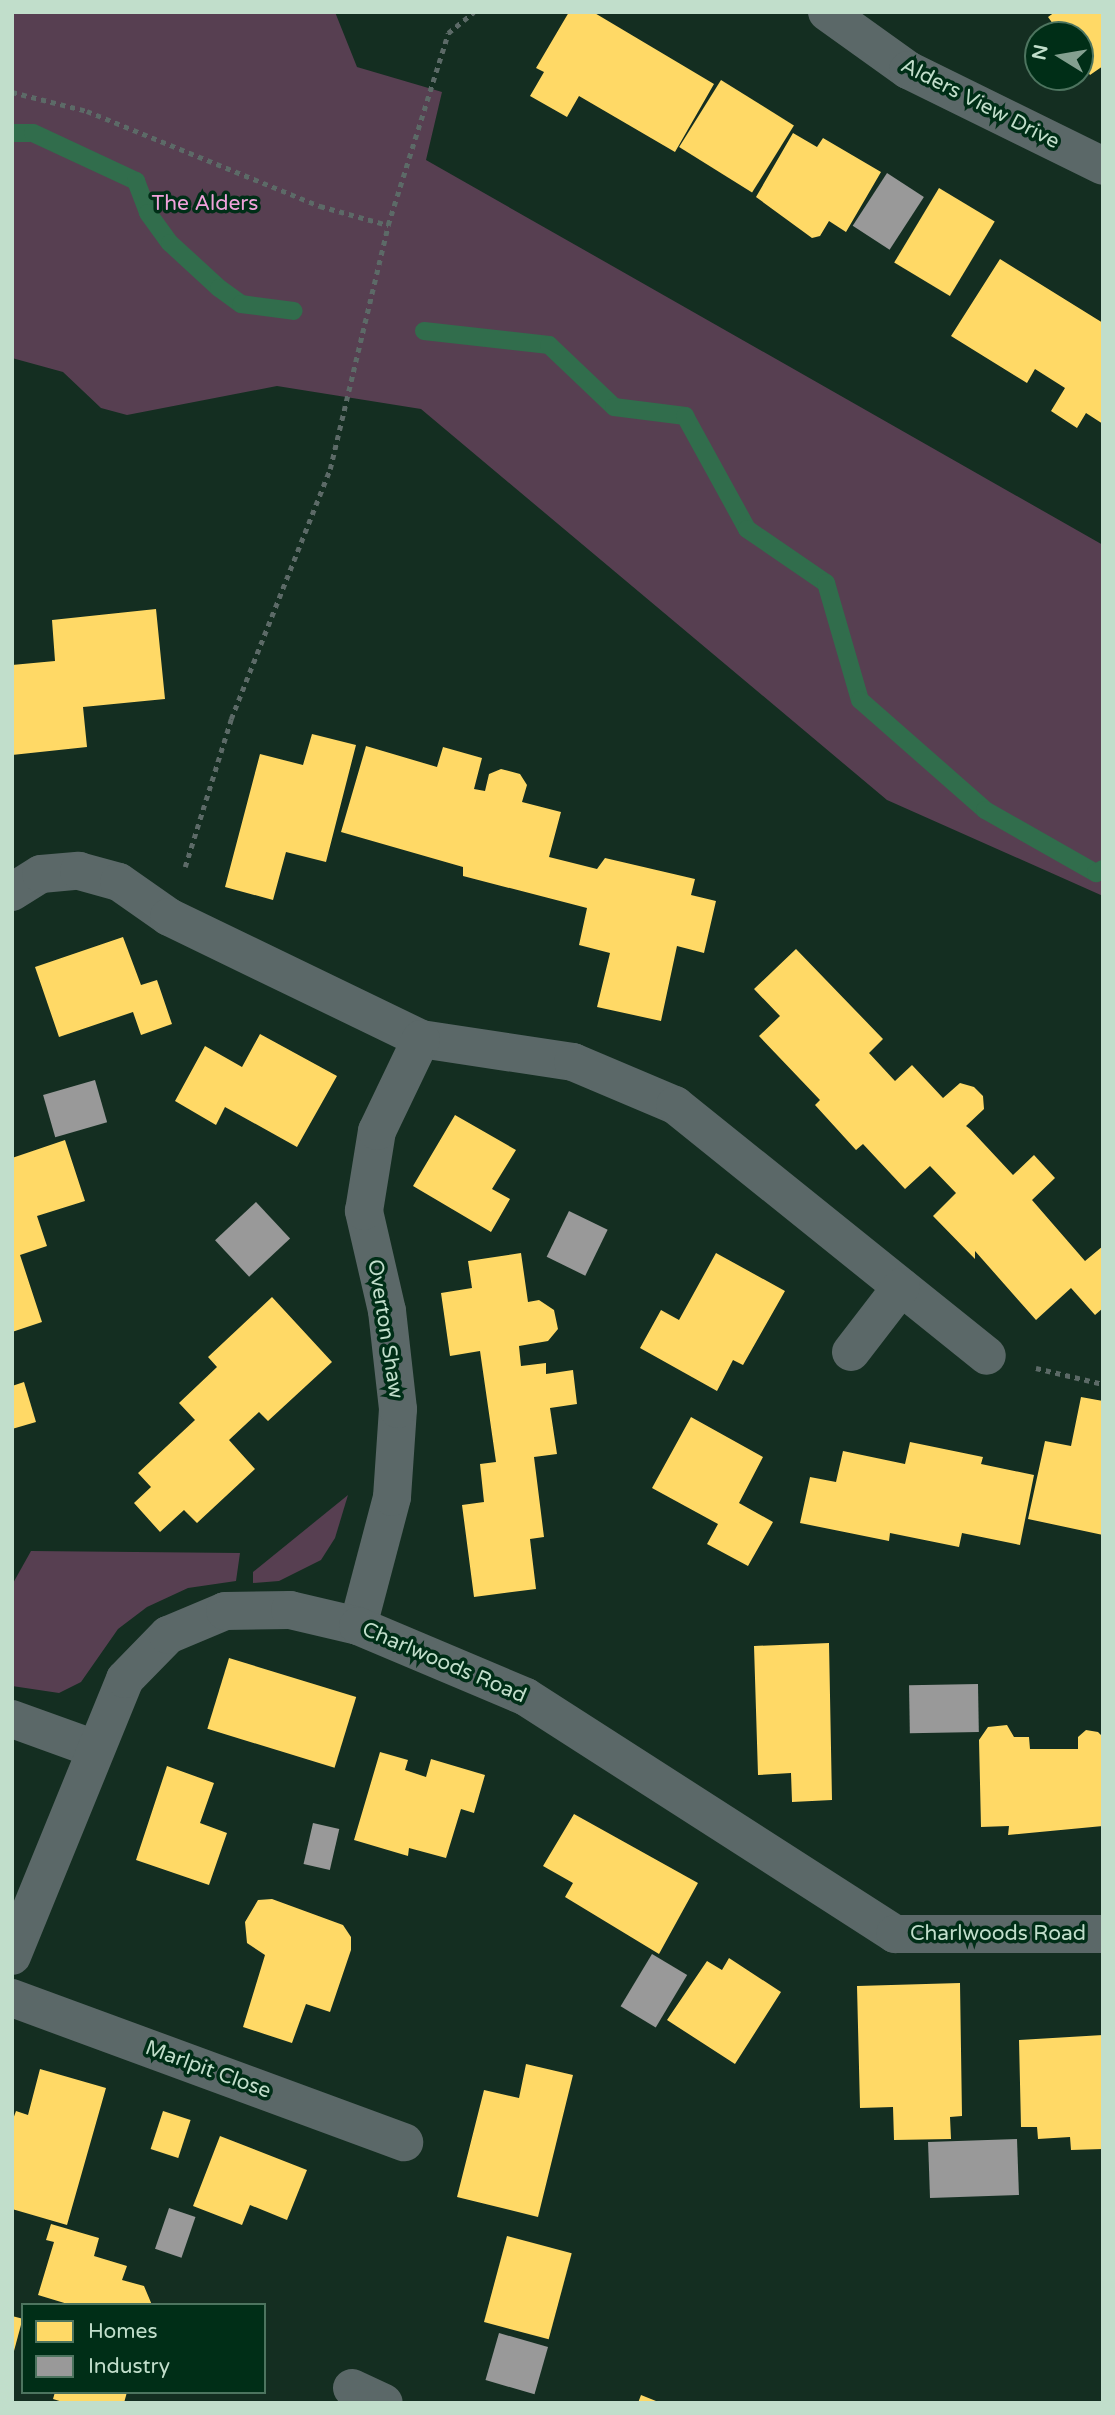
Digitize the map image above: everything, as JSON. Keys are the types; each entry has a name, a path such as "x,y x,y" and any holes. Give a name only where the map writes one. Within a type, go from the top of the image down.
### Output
{"street":[{"name":"Alders View Drive","path":"827,12 908,70 1103,166"},
{"path":"12,892 41,874 79,871 119,882 169,917 421,1039 573,1062 675,1105 987,1356"},
{"name":"Overton Shaw","path":"358,1626 393,1497 398,1409 387,1311 364,1211 377,1131 421,1039"},
{"path":"851,1352 901,1287"},
{"name":"Charlwoods Road","path":"12,1956 125,1679 168,1635 225,1612 290,1610 358,1626 526,1697 895,1934 1103,1934"},
{"path":"12,1719 95,1749"},
{"name":"Marlpit Close","path":"12,1998 404,2142"}],"path":[{"path":"169,917 231,719 330,469 388,225 448,33 474,12"},
{"path":"12,92 87,111 320,206 388,225"},
{"path":"987,1356 1103,1384"}],"green space":[{"name":"The Alders","path":"12,12 335,12 357,67 442,92 426,160 1103,545 1103,896 887,800 421,409 277,386 127,415 101,408 63,372 12,358"},
{"path":"348,1495 335,1538 321,1560 279,1581 253,1583 253,1572"},
{"path":"31,1551 240,1553 236,1581 188,1588 147,1607 118,1629 81,1682 59,1693 12,1686 12,1585"}],"building: Homes":[{"path":"569,12 593,12 714,84 675,152 579,96 567,117 530,96 544,72 536,68"},
{"path":"1055,12 1103,12 1103,66 1094,72 1094,21 1051,21 1048,17"},
{"path":"721,80 794,126 752,193 679,147"},
{"path":"793,133 817,147 823,138 881,172 846,232 829,221 820,236 812,238 756,197"},
{"path":"939,188 995,221 950,296 894,263"},
{"path":"1000,259 1103,323 1103,424 1086,413 1077,428 1051,411 1065,388 1035,369 1027,383 951,336"},
{"path":"156,609 165,699 83,707 87,747 12,755 12,665 55,661 52,620"},
{"path":"312,734 356,745 326,862 286,852 273,900 225,887 260,754 303,765"},
{"path":"366,746 437,767 443,747 482,758 474,789 485,791 489,774 501,769 520,774 527,785 522,802 561,812 549,857 597,869 605,858 695,879 691,895 716,901 704,953 677,946 661,1021 597,1007 610,953 579,945 587,908 463,876 463,867 341,832"},
{"path":"123,937 141,985 157,980 172,1024 141,1035 133,1012 59,1037 35,967"},
{"path":"796,949 883,1039 869,1053 895,1081 912,1065 943,1098 960,1083 974,1087 983,1096 984,1109 966,1126 1013,1175 1034,1155 1055,1178 1032,1200 1085,1261 1103,1246 1103,1308 1095,1315 1071,1288 1036,1320 975,1251 975,1259 933,1216 956,1193 930,1166 905,1189 863,1144 856,1150 815,1105 820,1100 759,1036 780,1016 754,989"},
{"path":"260,1034 337,1076 297,1147 225,1107 216,1125 175,1101 205,1046 242,1067"},
{"path":"455,1115 516,1150 492,1189 510,1199 491,1232 413,1186"},
{"path":"65,1140 85,1201 37,1216 47,1246 20,1255 42,1322 12,1332 12,1158"},
{"path":"521,1253 528,1302 539,1300 554,1310 558,1329 548,1341 519,1346 521,1366 546,1363 546,1374 573,1370 577,1404 550,1408 557,1454 534,1457 544,1537 530,1539 536,1589 474,1597 462,1505 484,1502 480,1464 496,1462 480,1351 450,1356 441,1293 472,1288 468,1261"},
{"path":"716,1253 785,1291 743,1365 733,1360 717,1391 640,1348 661,1310 679,1320"},
{"path":"272,1297 332,1362 268,1421 259,1412 229,1440 255,1469 197,1523 184,1510 160,1532 134,1503 151,1487 138,1473 195,1420 179,1403 217,1367 208,1357"},
{"path":"24,1382 36,1422 12,1429 12,1386"},
{"path":"1081,1397 1103,1401 1103,1535 1028,1519 1045,1441 1071,1446"},
{"path":"691,1417 763,1457 739,1503 773,1522 748,1566 707,1544 718,1524 652,1488"},
{"path":"910,1442 983,1457 981,1464 1034,1475 1020,1545 962,1533 959,1547 890,1533 889,1541 800,1523 810,1477 836,1482 843,1451 905,1464"},
{"path":"829,1643 832,1800 792,1802 791,1773 758,1775 754,1646"},
{"path":"229,1658 356,1697 335,1768 207,1729"},
{"path":"1007,1725 1014,1737 1029,1737 1030,1749 1078,1749 1078,1737 1086,1730 1098,1732 1103,1737 1103,1826 1008,1835 1009,1826 981,1827 979,1740 988,1727"},
{"path":"380,1752 408,1760 405,1770 426,1777 431,1759 485,1775 474,1813 461,1809 446,1858 409,1848 408,1856 354,1840"},
{"path":"167,1766 214,1783 200,1823 227,1833 209,1885 136,1860"},
{"path":"574,1814 698,1883 659,1954 565,1897 573,1883 543,1866"},
{"path":"272,1899 343,1925 351,1937 351,1950 330,2012 306,2004 292,2043 243,2027 265,1955 247,1943 245,1922 258,1900"},
{"path":"729,1958 781,1992 735,2064 667,2020 707,1961 722,1970"},
{"path":"960,1983 962,2116 950,2117 951,2139 894,2140 893,2107 860,2108 857,1986"},
{"path":"1103,2035 1103,2149 1071,2150 1070,2137 1038,2139 1037,2127 1021,2127 1019,2040"},
{"path":"526,2064 573,2075 538,2217 457,2197 484,2090 519,2098"},
{"path":"40,2069 106,2088 67,2225 12,2209 12,2122 16,2111 28,2115"},
{"path":"163,2111 191,2120 178,2158 151,2149"},
{"path":"220,2136 307,2170 287,2220 250,2205 242,2225 193,2206"},
{"path":"51,2224 99,2238 94,2256 127,2266 122,2280 144,2286 151,2303 64,2303 38,2295 54,2242 46,2240"},
{"path":"507,2236 572,2253 549,2339 484,2322"},
{"path":"12,2316 21,2318 21,2325 12,2359"},
{"path":"54,2394 126,2394 124,2403 66,2403 53,2399"},
{"path":"641,2395 661,2403 638,2403"}],"building: Industry":[{"path":"887,173 924,197 890,250 853,226"},
{"path":"95,1080 107,1122 55,1137 43,1095"},
{"path":"256,1202 290,1239 249,1277 215,1240"},
{"path":"569,1211 608,1230 585,1276 547,1257"},
{"path":"978,1684 979,1732 910,1733 909,1685"},
{"path":"313,1823 339,1829 330,1870 304,1864"},
{"path":"652,1954 687,1975 656,2027 621,2006"},
{"path":"1017,2139 1019,2195 930,2198 928,2142"},
{"path":"169,2208 195,2217 181,2258 155,2249"},
{"path":"499,2333 548,2347 535,2394 485,2380"}],"waterway":[{"path":"12,133 33,133 136,181 148,213 170,243 219,288 241,304 294,311"},
{"path":"424,331 549,345 614,407 685,416 747,529 826,583 860,700 985,810 1096,873 1103,869"}]}
